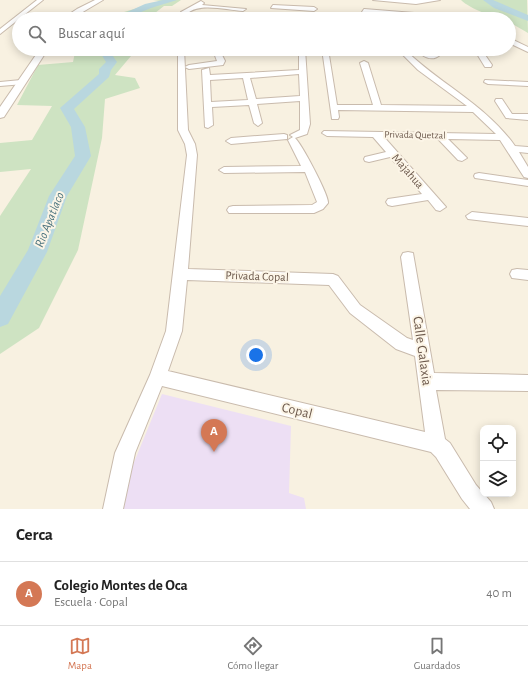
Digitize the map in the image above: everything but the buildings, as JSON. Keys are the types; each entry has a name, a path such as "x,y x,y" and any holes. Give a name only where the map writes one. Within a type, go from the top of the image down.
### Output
{"street":[{"path":"25,12 40,0"},
{"path":"76,12 100,0"},
{"path":"185,12 205,0 226,1"},
{"path":"376,0 416,2 437,0 442,4"},
{"path":"194,6 243,9"},
{"path":"273,7 292,10 314,9"},
{"path":"448,8 454,12"},
{"path":"364,11 377,12"},
{"path":"0,32 12,22"},
{"path":"517,44 528,50"},
{"path":"0,115 39,56"},
{"path":"113,509 125,453 158,377 174,331 182,274 192,155 190,144 183,130 181,56"},
{"path":"189,67 217,64 221,62 219,56"},
{"path":"231,141 291,137 304,132 302,56"},
{"path":"326,56 334,117"},
{"path":"408,56 431,77 488,120 503,137 528,175"},
{"path":"481,56 488,65"},
{"path":"364,63 378,108"},
{"path":"208,125 206,74 246,76 303,72"},
{"path":"246,76 258,123"},
{"path":"488,82 528,84"},
{"path":"0,84 20,84"},
{"path":"0,93 20,84"},
{"path":"208,105 304,98"},
{"path":"499,101 509,116 528,117"},
{"path":"333,106 474,109"},
{"name":"Privada Quetzal","path":"327,133 503,137"},
{"name":"Majahua","path":"376,134 440,207"},
{"path":"440,136 462,158"},
{"path":"233,210 314,209 320,206 323,202 323,197 306,169 291,137"},
{"path":"511,149 528,150"},
{"path":"369,159 393,154"},
{"path":"224,170 306,169"},
{"path":"479,176 528,183"},
{"path":"392,202 430,196"},
{"path":"472,216 528,222"},
{"name":"Calle Galaxia","path":"408,257 436,444"},
{"name":"Privada Copal","path":"182,274 333,280 355,309 402,344 423,351"},
{"name":"Copal","path":"158,377 436,444"},
{"path":"426,381 528,383"},
{"path":"436,444 443,450 469,492 484,509"}],"shaded area":[{"path":"162,394 291,426 289,493 304,498 306,509 122,509 128,477"}],"green space":[{"path":"153,0 181,0 172,6 164,6 156,12 124,12 161,1"},
{"path":"461,0 527,0 528,33 516,26 516,12 482,12"},
{"path":"74,56 131,56 115,75 135,78 140,88 105,99 102,138 78,250 39,328 0,354 0,216 31,169 0,172 0,143 32,140 52,106 17,105 38,65 73,62"}],"waterway":[{"name":"Rio Apatlaco","path":"133,12 148,6 173,0"},
{"path":"487,0 512,12"},
{"path":"516,13 528,18"},
{"name":"Rio Apatlaco","path":"0,317 37,252 58,196 83,156 78,127 67,108 105,75 105,69 112,62 108,56"}],"place":[{"name":"Colegio Montes de Oca","path":"214,452"}]}
